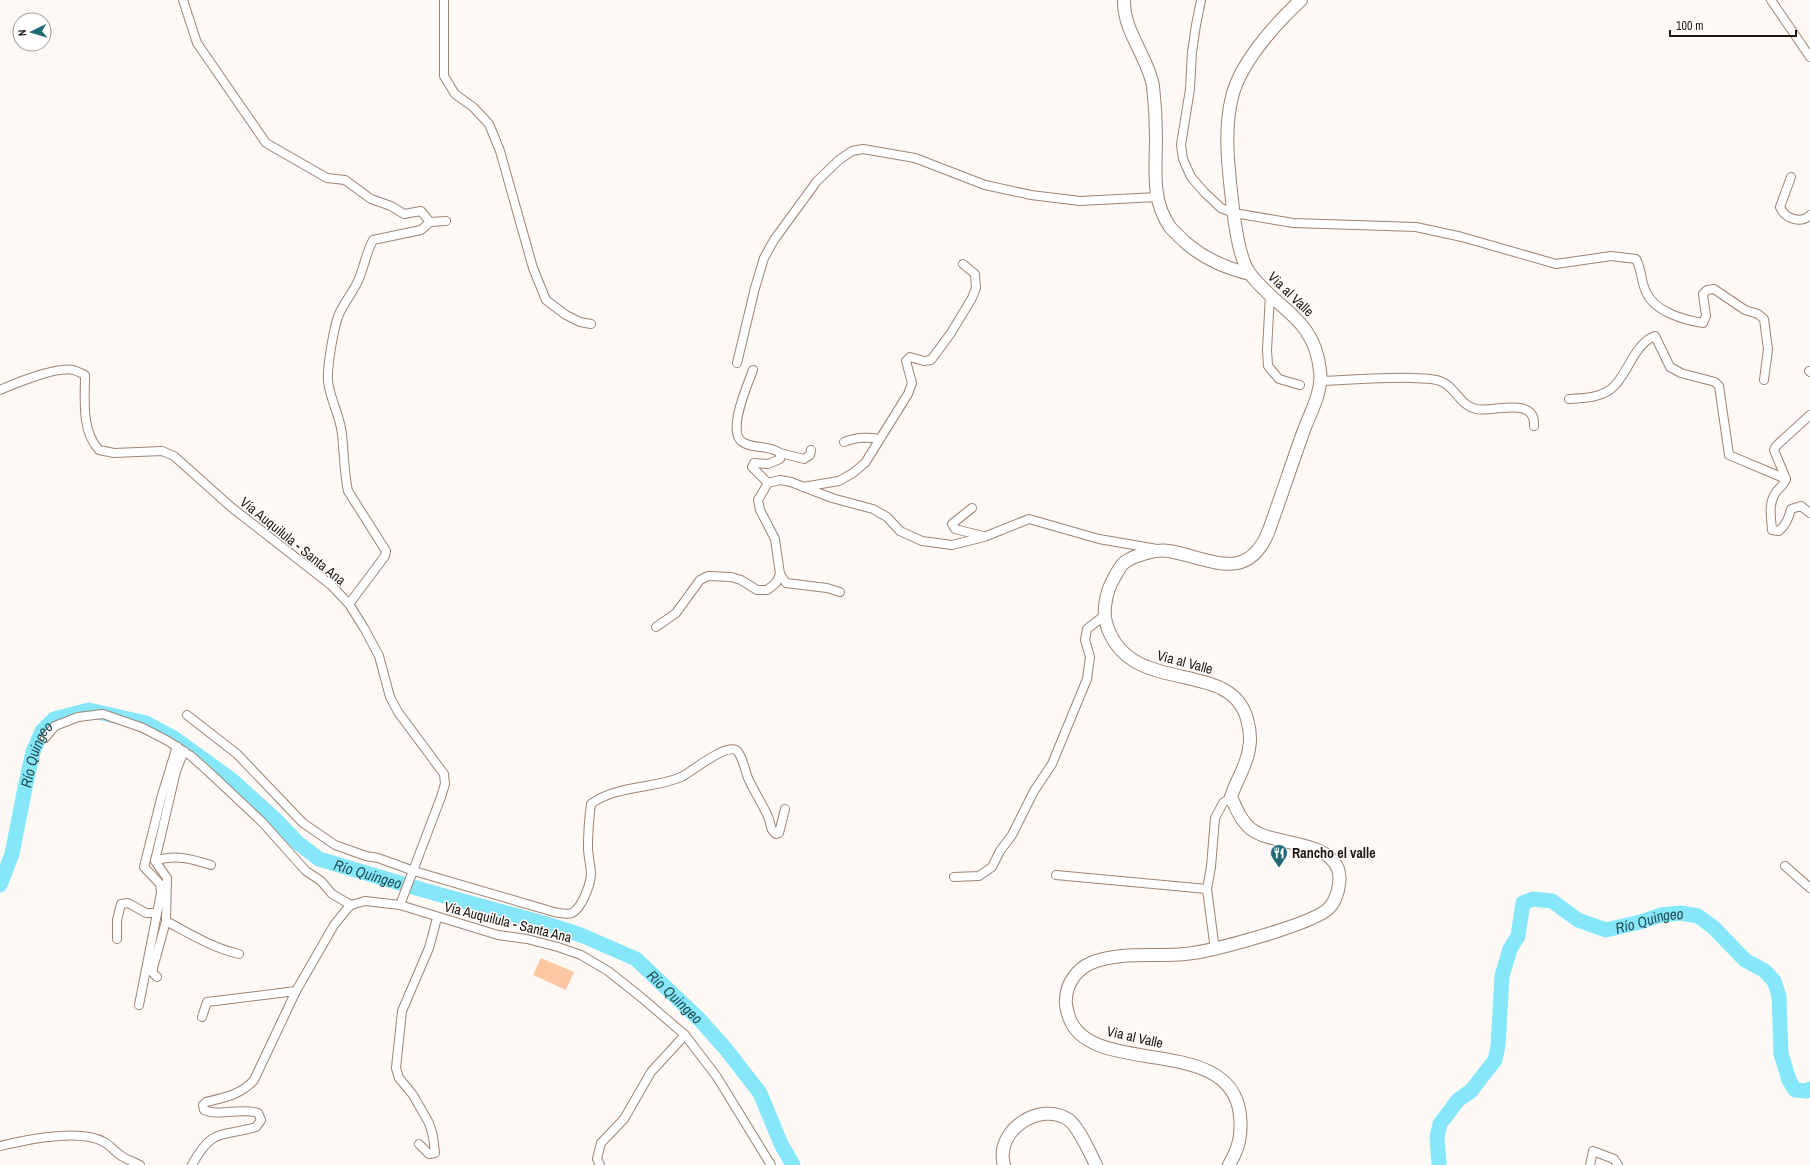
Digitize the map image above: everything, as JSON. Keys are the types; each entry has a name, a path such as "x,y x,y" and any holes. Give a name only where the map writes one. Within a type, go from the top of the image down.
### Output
{"main road":[{"path":"1124,0 1129,26 1149,72 1153,86 1156,137 1154,180 1163,215 1170,228 1192,248 1218,265 1250,274"},
{"name":"Via al Valle","path":"1228,1165 1238,1150 1242,1129 1240,1109 1235,1096 1224,1082 1203,1068 1109,1049 1093,1042 1074,1028 1069,1019 1066,1004 1068,988 1074,977 1080,970 1091,963 1132,956 1185,954 1215,950 1308,921 1319,916 1328,909 1334,901 1339,882 1337,867 1327,857 1316,850 1268,838 1249,828 1243,821 1231,797 1249,750 1251,736 1242,705 1237,698 1212,684 1166,674 1138,664 1120,650 1107,626 1105,615 1107,595 1110,584 1125,563 1150,553 1167,551 1207,562 1228,565 1244,561 1261,548 1269,530 1321,381 1318,356 1311,336 1300,321 1250,274 1238,243 1228,162 1229,117 1232,97 1236,86 1253,55 1267,36 1302,0"},
{"path":"1004,1165 1002,1153 1011,1132 1030,1117 1038,1115 1057,1115 1069,1121 1076,1128 1096,1165"}],"street":[{"path":"183,0 197,43 266,143 327,178 345,180 371,199 390,206 404,214 421,211 430,222"},
{"path":"444,0 444,76 455,94 473,106 489,124 500,150 533,268 546,300 566,315 580,322 591,324"},
{"path":"1201,0 1192,52 1190,88 1181,145 1182,158 1191,177 1204,193 1221,208 1234,213 1293,223 1416,227 1462,237 1556,264 1611,256 1636,259 1641,268 1646,293 1660,308 1686,320 1703,323 1706,316 1703,294 1707,290 1714,289 1739,306 1764,319 1768,349 1764,380"},
{"path":"1771,0 1810,57"},
{"path":"737,363 755,288 764,258 774,240 817,181 839,160 852,151 863,149 915,158 985,185 1031,195 1080,201 1158,197"},
{"path":"1791,177 1780,207 1782,211 1791,218 1801,221 1805,220 1810,215"},
{"path":"349,604 385,556 386,551 376,539 348,491 346,482 342,433 331,398 328,380 334,334 339,313 358,282 366,253 374,240 421,230 430,222 446,221"},
{"path":"803,487 839,482 865,463 908,394 912,383 906,361 910,357 924,361 931,360 952,333 972,298 976,288 976,274 963,264"},
{"path":"1270,294 1267,350 1268,366 1279,379 1300,385"},
{"path":"1569,399 1595,397 1612,388 1640,346 1655,336 1670,366 1680,373 1715,382 1719,386 1729,455 1734,459 1786,480"},
{"name":"Vía Auquilula - Santa Ana","path":"0,390 13,384 57,370 72,369 85,374 84,415 92,437 99,450 114,453 162,451 174,456 231,507 330,586 349,604 379,656 390,697 398,712 444,774 445,784 441,796 413,873 401,901 437,918 498,935 544,943 581,954 608,971 685,1035 717,1077 771,1165"},
{"path":"753,370 737,414 740,439 744,444 774,450 804,459 810,454 811,450"},
{"path":"1321,381 1388,377 1438,380 1446,384 1464,404 1470,407 1484,410 1521,408 1528,410 1535,420 1534,426"},
{"path":"1786,480 1774,450 1776,446 1810,416"},
{"path":"844,442 867,437 879,439"},
{"path":"768,483 752,467 754,463 774,463 780,459 780,453"},
{"path":"840,592 827,588 786,582 780,574 775,539 760,510 758,500 768,483 780,480 791,482 832,498 873,509 887,517 900,531 922,542 952,545 984,537 1029,519 1099,539 1167,551"},
{"path":"1786,480 1771,503 1772,530 1779,531 1782,528 1788,520 1791,510 1801,506 1810,513"},
{"path":"972,508 952,524 952,527 984,537"},
{"path":"656,627 676,613 700,580 708,576 731,577 741,580 757,590 767,590 776,583 780,574"},
{"path":"954,877 979,876 992,867 1000,850 1012,835 1034,791 1052,764 1087,679 1090,657 1085,640 1087,629 1105,615"},
{"path":"45,738 55,726 78,717 103,714 143,728 180,748 262,822 306,871 321,881 332,894 351,905"},
{"path":"187,715 237,754 303,823 326,839 360,854 378,858 413,873 566,914 578,908 591,876 588,849 591,804 597,799 679,778 727,749 733,749 738,752 748,777 763,804 772,832 776,834 779,834 785,808"},
{"path":"157,977 152,972 166,921 167,878 155,861 180,748"},
{"path":"139,1005 161,893 160,884 144,867 162,795 180,748"},
{"path":"1215,950 1208,889 1215,818 1223,803 1231,797"},
{"path":"155,861 164,858 179,857 211,866"},
{"path":"1785,866 1810,888"},
{"path":"1056,876 1208,889"},
{"path":"192,1165 200,1151 213,1137 246,1130 259,1125 261,1120 258,1113 241,1110 212,1114 204,1110 204,1105 206,1102 226,1098 247,1088 254,1080 296,991 334,925 351,905 365,901 401,901"},
{"path":"118,939 118,920 121,904 128,903 146,913 157,913"},
{"path":"419,1144 429,1154 435,1153 433,1136 429,1123 413,1095 399,1078 396,1068 402,1011 429,948 437,918"},
{"path":"166,921 203,941 227,951 239,954"},
{"path":"202,1017 207,1002 296,991"},
{"path":"600,1165 597,1159 601,1143 624,1119 651,1072 685,1035"},
{"path":"0,1146 26,1140 70,1136 92,1138 104,1142 123,1158 140,1165"},
{"path":"1590,1165 1593,1150 1614,1159 1618,1165"}],"shaded area":[{"path":"541,958 574,972 566,990 533,975"}],"waterway":[{"name":"Río Quingeo","path":"0,885 12,854 33,752 42,731 54,719 89,710 146,723 174,738 232,780 275,819 298,843 319,859 423,890 543,923 581,935 636,959 700,1020 725,1048 760,1093 781,1144 793,1165"},
{"name":"Río Quingeo","path":"1439,1165 1437,1137 1440,1124 1458,1100 1471,1091 1495,1060 1498,1046 1502,976 1510,949 1518,936 1523,903 1533,899 1552,901 1578,920 1606,930 1640,922 1661,915 1681,913 1698,916 1713,927 1745,960 1765,971 1774,981 1779,996 1781,1054 1789,1080 1795,1090 1807,1091 1810,1089"}],"place":[{"name":"Rancho el valle","path":"1279,868"}]}
